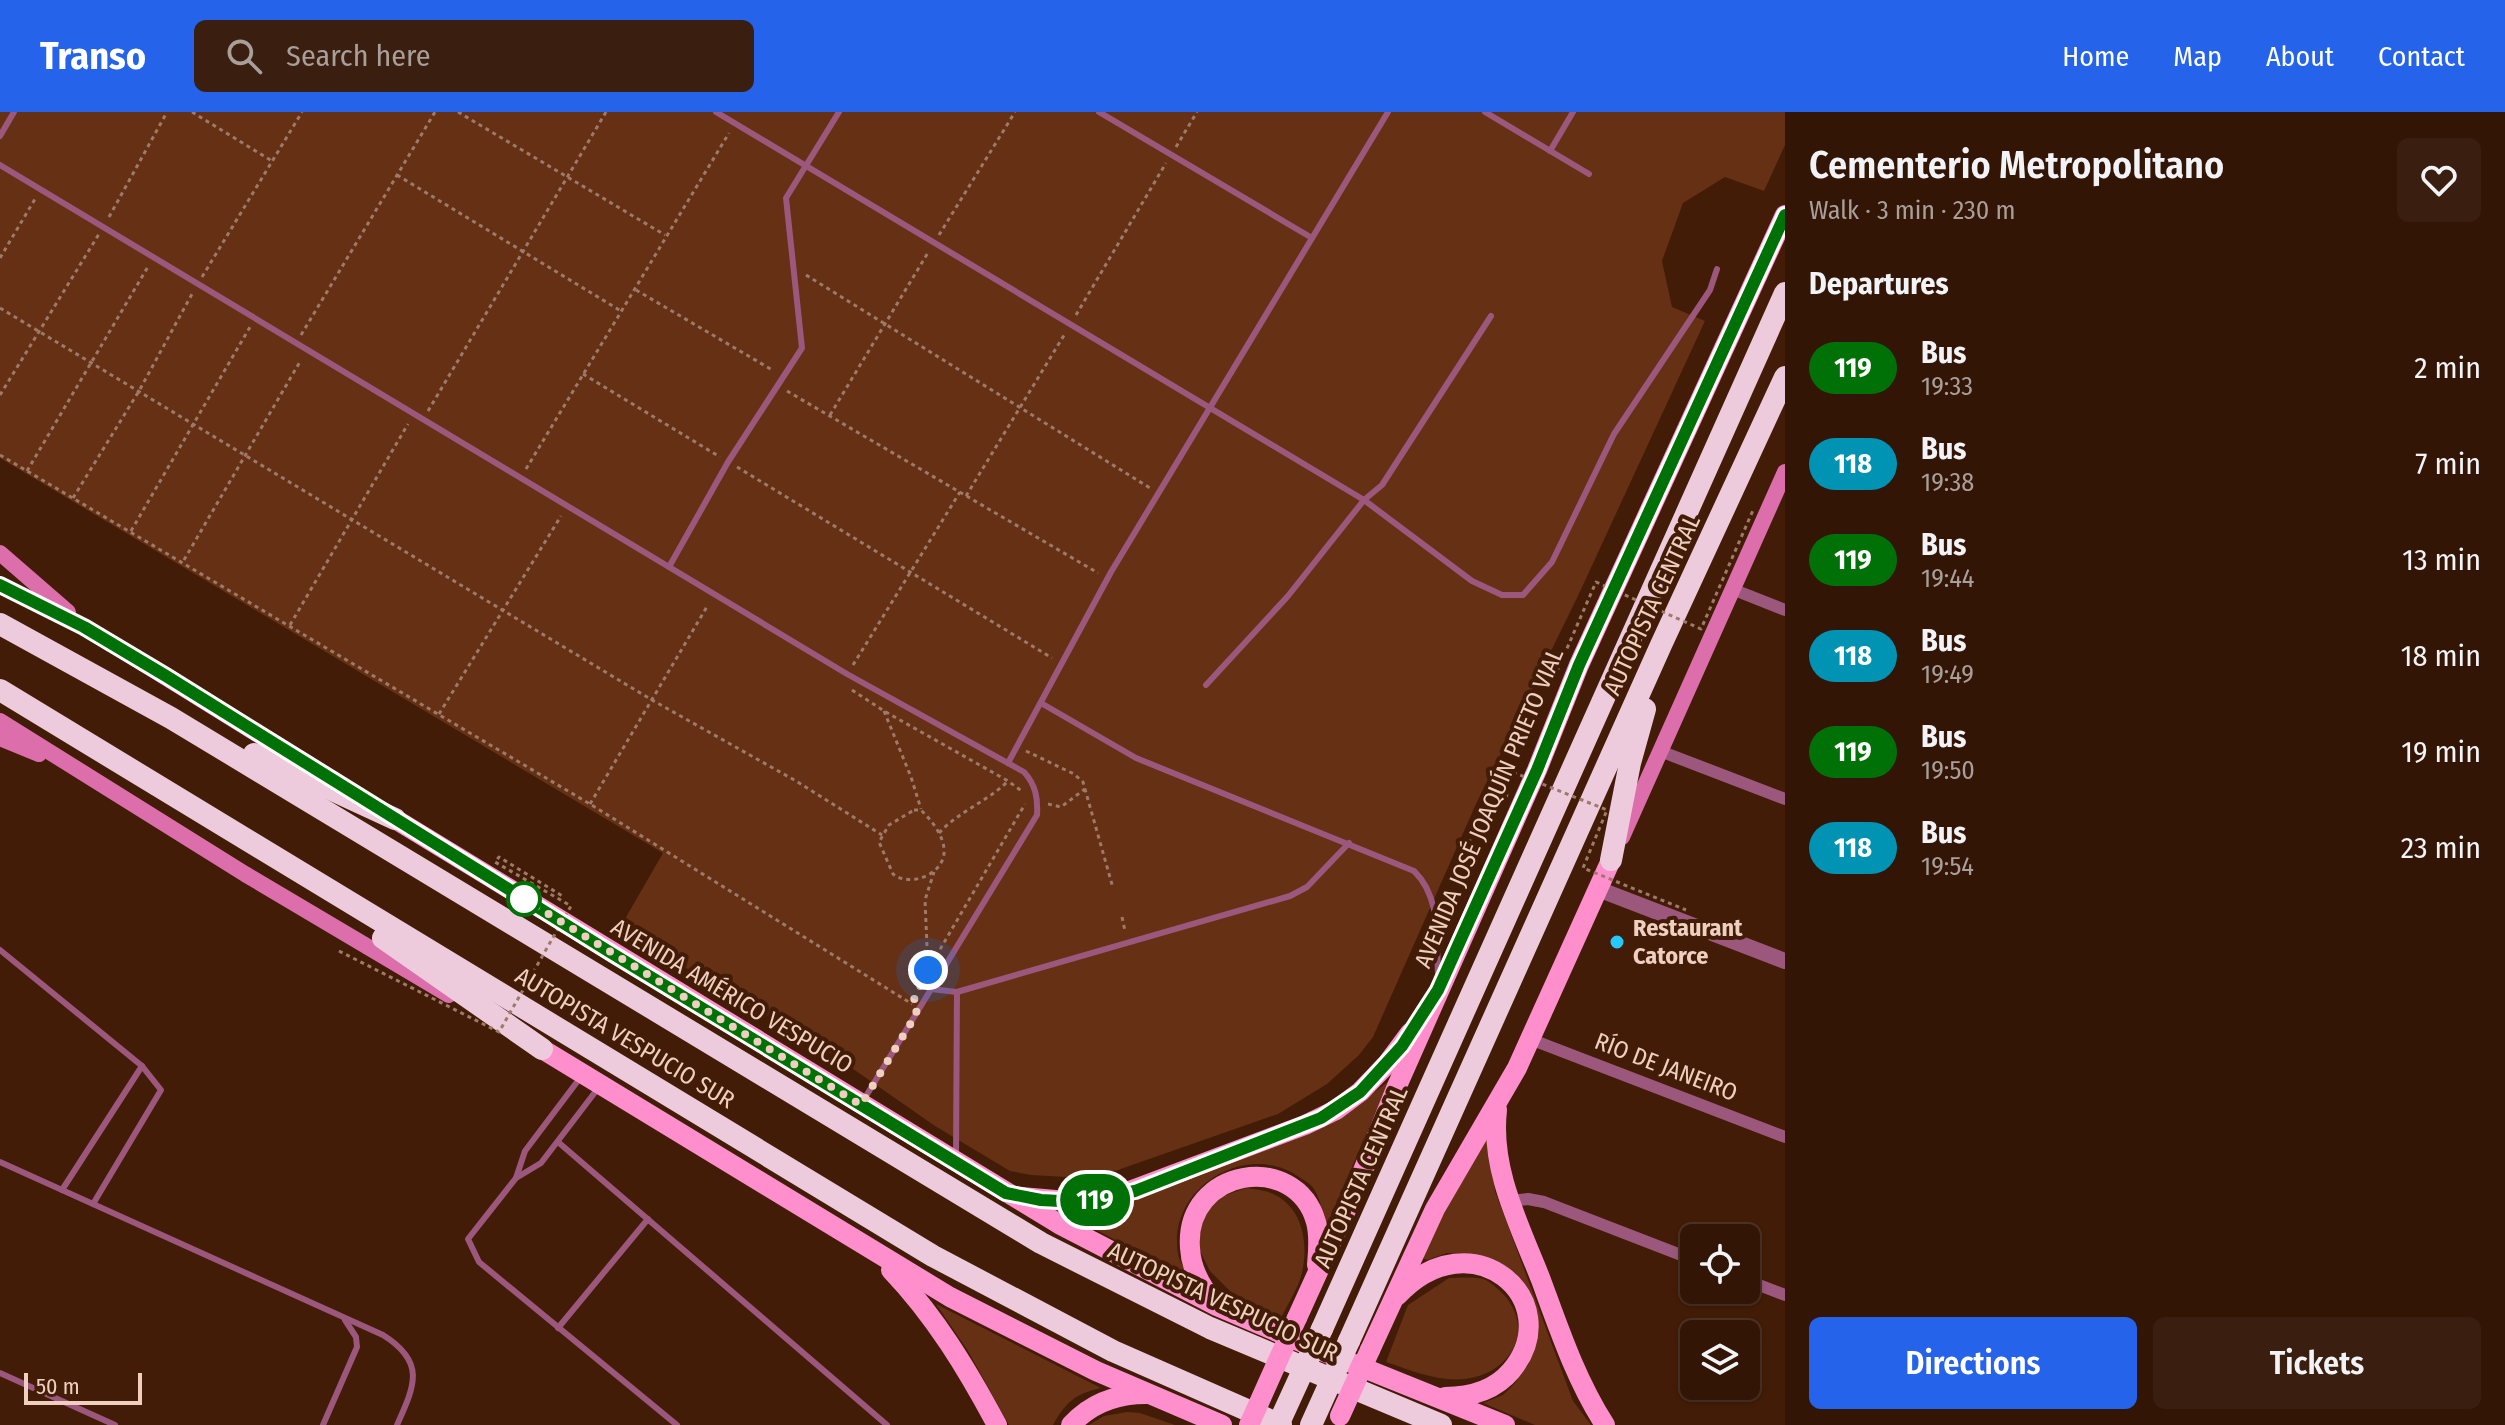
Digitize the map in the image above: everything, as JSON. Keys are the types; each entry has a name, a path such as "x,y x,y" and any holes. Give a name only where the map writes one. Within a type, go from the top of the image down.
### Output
{"highway":[{"name":"AUTOPISTA CENTRAL","path":"1280,1425 1785,293"},
{"name":"AUTOPISTA CENTRAL","path":"1311,1425 1360,1345 1661,645 1785,377"},
{"name":"AUTOPISTA VESPUCIO SUR","path":"0,624 171,718 1041,1243 1210,1328 1441,1425"},
{"path":"1611,860 1630,763 1661,645"},
{"name":"AUTOPISTA VESPUCIO SUR","path":"0,690 946,1263 1113,1351 1280,1425"},
{"path":"171,718 395,819"},
{"path":"287,864 379,935 542,1049"}],"main road":[{"name":"AVENIDA JOSÉ JOAQUÍN PRIETO VIAL","path":"1249,1425 1356,1188 1438,990 1537,770 1579,665 1785,215"},
{"path":"1388,1309 1435,1209 1498,1104 1530,1039 1785,472"},
{"path":"0,553 84,627"},
{"name":"AVENIDA AMÉRICO VESPUCIO","path":"0,585 84,627 956,1163 1100,1246 1217,1306 1505,1425"},
{"path":"0,721 347,937 542,1049 874,1252 997,1322 1147,1394 1222,1425"},
{"path":"0,738 74,768"},
{"path":"1006,1193 1059,1202 1116,1196 1321,1118 1350,1100 1387,1064 1438,990"},
{"path":"1498,1104 1498,1155 1510,1201 1575,1368 1605,1425"},
{"path":"1217,1306 1195,1273 1190,1253 1190,1232 1201,1202 1229,1181 1266,1178 1287,1186 1302,1198 1313,1213 1317,1230 1316,1275"},
{"path":"874,1252 913,1294 952,1345 997,1425"},
{"path":"1336,1425 1360,1345 1405,1287 1436,1267 1453,1262 1473,1263 1496,1271 1520,1295 1527,1315 1527,1336 1513,1368 1486,1391 1438,1397"},
{"path":"1071,1425 1080,1415 1100,1403 1124,1395 1147,1394"}],"street":[{"path":"1732,589 1785,610"},
{"path":"1660,751 1785,799"},
{"path":"1598,889 1785,961"},
{"name":"RÍO DE JANEIRO","path":"1530,1039 1785,1137"},
{"path":"1510,1201 1528,1199 1544,1202 1680,1255"},
{"path":"1760,1285 1785,1295"}],"lane":[{"path":"0,136 14,112"},
{"path":"716,112 1364,500 1472,581 1502,595 1523,595 1552,562 1614,434 1710,290 1717,269"},
{"path":"669,567 728,462 802,348 786,198 839,112"},
{"path":"1099,112 1312,238"},
{"path":"1008,763 1108,579 1388,112"},
{"path":"1485,112 1589,174"},
{"path":"1550,151 1573,112"},
{"path":"0,165 847,674 1029,777 1038,799 1037,815 1028,833 861,1105"},
{"path":"1206,685 1288,596 1364,500 1382,485 1491,316"},
{"path":"1041,703 1136,758 1408,867 1426,884 1436,918 1438,990"},
{"path":"931,989 957,992 1299,892 1314,881 1349,843"},
{"path":"0,950 142,1066 161,1090 93,1204"},
{"path":"956,1163 957,992"},
{"path":"62,1190 142,1066"},
{"path":"516,1178 541,1163 558,1142 592,1079"},
{"path":"592,1079 525,1151 516,1178 468,1239 479,1262 677,1425"},
{"path":"558,1142 887,1425"},
{"path":"0,1162 383,1335 402,1348 412,1364 414,1381 397,1425"},
{"path":"558,1328 648,1219"},
{"path":"323,1425 357,1347 356,1337 343,1317"},
{"path":"0,1373 115,1425"}],"path":[{"path":"0,395 103,227 167,112"},
{"path":"192,112 272,161"},
{"path":"73,499 302,112"},
{"path":"296,343 435,112"},
{"path":"458,112 666,236"},
{"path":"423,419 606,112"},
{"path":"830,415 1015,112"},
{"path":"966,496 1197,112"},
{"path":"520,478 735,123"},
{"path":"397,175 621,311"},
{"path":"0,258 41,190"},
{"path":"27,471 153,257"},
{"path":"793,267 1160,494"},
{"path":"635,289 785,377"},
{"path":"0,308 882,835"},
{"path":"131,531 255,318"},
{"path":"183,562 307,350"},
{"path":"583,374 1062,664"},
{"path":"779,386 1108,579"},
{"path":"289,626 414,414"},
{"path":"0,455 590,804 912,1004 917,1013"},
{"path":"884,711 921,810 939,833 944,849 925,900 928,970 1024,806 1023,792 852,691 847,674 960,492"},
{"path":"439,715 567,506"},
{"path":"1551,685 1596,582 1701,629 1754,508"},
{"path":"590,804 714,594"},
{"path":"1018,748 1074,774 1085,789 1113,888"},
{"path":"1498,792 1476,845 1469,842 1500,767 1607,810 1583,868 1686,910"},
{"path":"939,833 955,817 991,796 1008,781"},
{"path":"1038,799 1058,808 1085,789"},
{"path":"921,810 905,813 889,825 879,846 887,866 896,877 914,879 934,871"},
{"path":"339,951 499,1032 571,906 495,862 499,857 564,897"},
{"path":"1122,917 1129,942"},
{"path":"912,1004 917,993"}],"shaded area":[{"path":"0,112 1785,112 1785,145 1764,191 1725,177 1683,203 1662,261 1672,307 1705,321 1577,598 1476,804 1373,1037 1359,1055 1327,1084 1278,1114 1115,1171 1084,1178 1010,1171 935,1126 823,1048 689,970 622,924 663,853 0,458"},
{"path":"1389,1081 1325,1230 1320,1203 1311,1185 1278,1167 1257,1164 1235,1168 1215,1177 1198,1191 1185,1208 1178,1230 1178,1253 1192,1281 1063,1212 1147,1195 1338,1120"},
{"path":"1487,1135 1495,1191 1573,1401 1591,1425 1535,1425 1483,1403 1503,1395 1528,1365 1534,1338 1515,1275 1492,1260 1471,1254 1447,1253 1427,1260 1420,1257"},
{"path":"1246,1188 1268,1192 1283,1200 1292,1209 1302,1232 1302,1272 1278,1324 1252,1312 1210,1271 1199,1249 1201,1219 1217,1198"},
{"path":"1449,1278 1486,1280 1505,1296 1518,1324 1513,1350 1493,1370 1464,1379 1424,1375 1386,1362 1408,1305"},
{"path":"936,1304 1101,1388 1072,1400 1053,1425 1009,1425 968,1351"},
{"path":"1140,1413 1175,1425 1089,1425 1104,1416"}],"bus line":[{"name":"119","path":"0,585 84,627 166,676 613,954 1006,1193 1059,1202 1097,1200 1135,1191 1321,1118 1360,1092 1402,1046 1438,990 1537,770 1579,665 1785,215"}],"place":[{"name":"Restaurant Catorce","path":"1617,942"}],"route":[{"path":"524,899 861,1105 917,1013 912,1004 928,970"}]}
